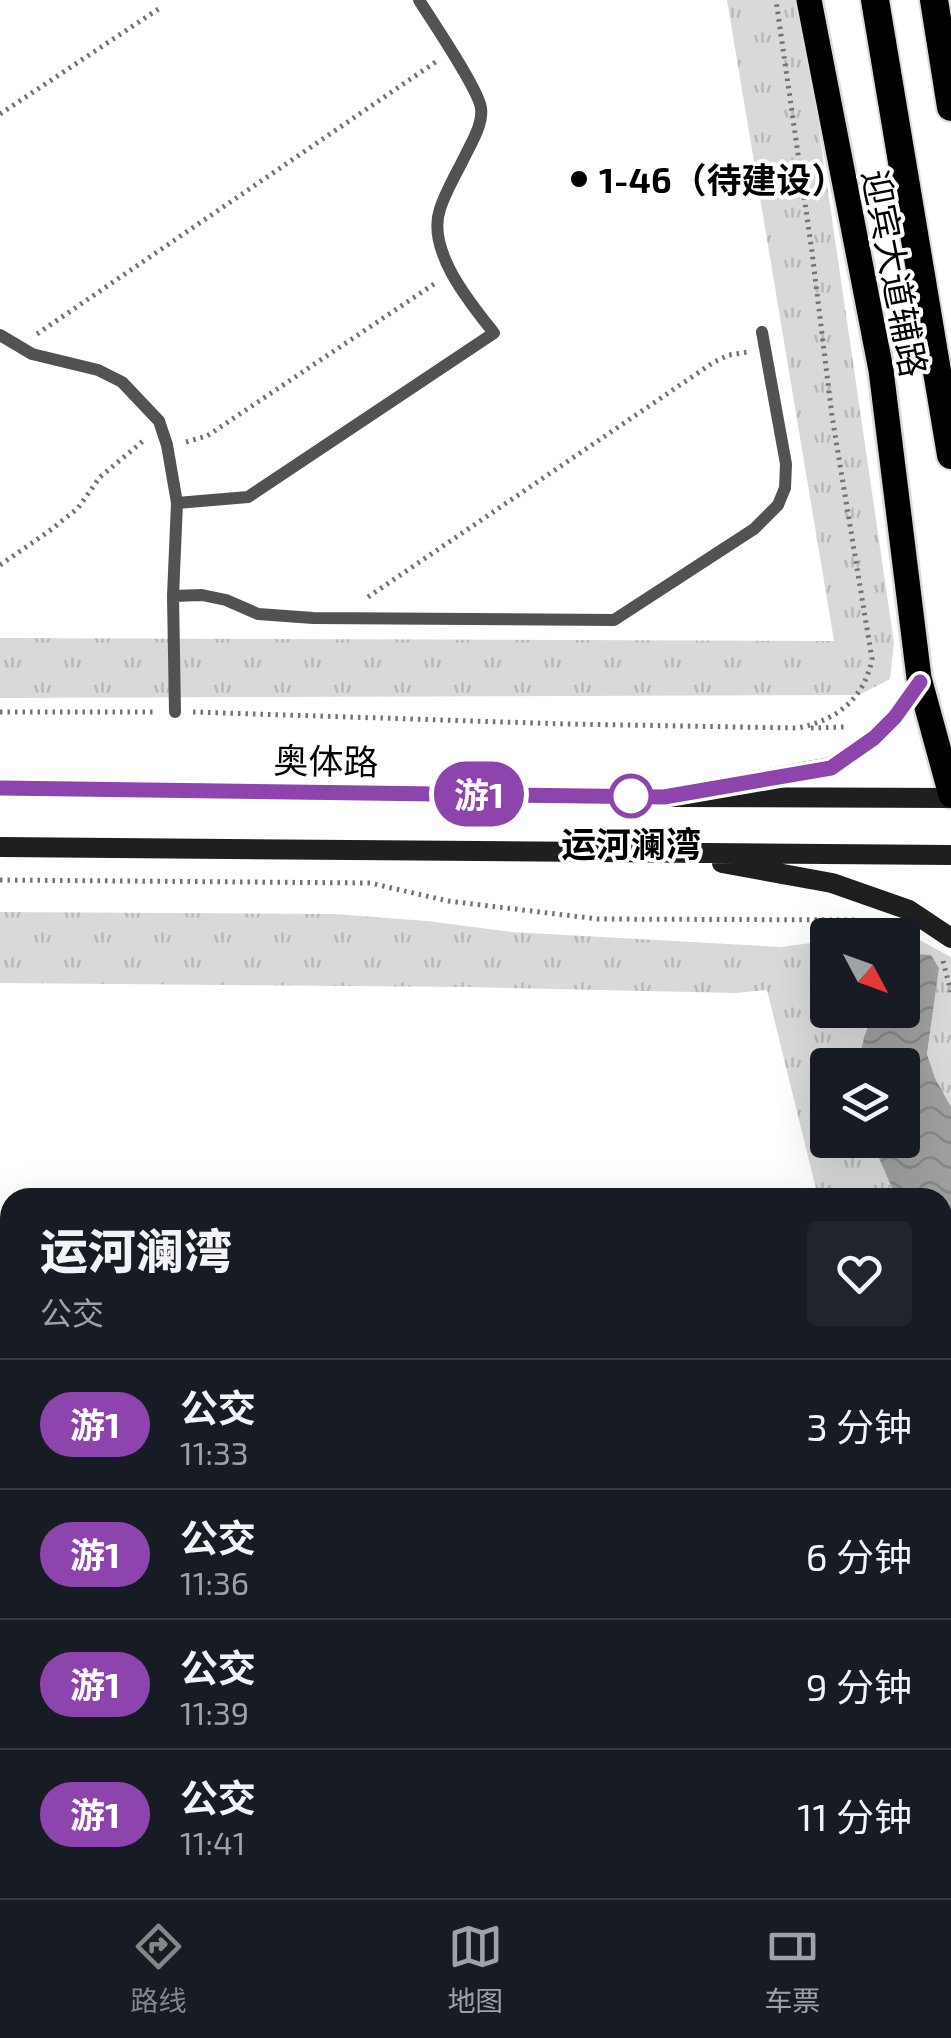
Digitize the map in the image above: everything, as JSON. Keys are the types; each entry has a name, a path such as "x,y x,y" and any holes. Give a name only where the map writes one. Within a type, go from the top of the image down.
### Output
{"highway":[{"path":"875,0 951,455"},
{"path":"934,0 951,107"}],"main road":[{"name":"迎宾大道辅路","path":"809,0 880,370 920,682 951,796"},
{"path":"664,797 831,768 874,738 920,682"},
{"name":"奥体路","path":"0,788 664,797 951,796"},
{"path":"0,847 951,855"},
{"path":"666,853 832,882 909,910 944,944"}],"lane":[{"path":"176,503 248,497 494,333 452,272 440,246 438,211 471,144 481,110 419,0"},
{"path":"173,596 202,594 258,614 614,620 754,529 778,505 786,488 786,464 762,332"},
{"path":"0,335 32,354 98,370 122,382 159,421 176,503 175,712"}],"path":[{"path":"0,712 175,712 798,728 819,724 839,713 869,675 872,658 832,416 776,0"},
{"path":"0,114 160,8"},
{"path":"18,347 450,52"},
{"path":"167,445 207,436 452,272"},
{"path":"337,618 714,362 729,355 766,349"},
{"path":"0,564 78,508 100,477 161,427"},
{"path":"0,880 370,883 448,901 598,919 810,920"},
{"path":"944,944 951,992"}],"green space":[{"path":"727,0 800,0 894,643 890,679 859,695 0,698 0,638 834,641"},
{"path":"0,912 335,914 511,932 780,947 810,943 810,1028 867,1028 862,1048 810,1048 810,1158 879,1158 892,1188 816,1188 767,990 736,993 0,983"},
{"path":"920,940 951,957 951,1107 927,1054 939,968 931,955 920,954"}],"water":[{"path":"920,954 931,955 939,968 927,1054 951,1107 951,1188 892,1188 879,1158 920,1158 920,1048 862,1048 867,1028 920,1028"}],"bus line":[{"name":"游1","path":"0,788 664,797 831,768 874,738 920,682"}],"place":[{"name":"1-46（待建设）","path":"579,179"},
{"name":"运河澜湾","path":"631,796"}]}
